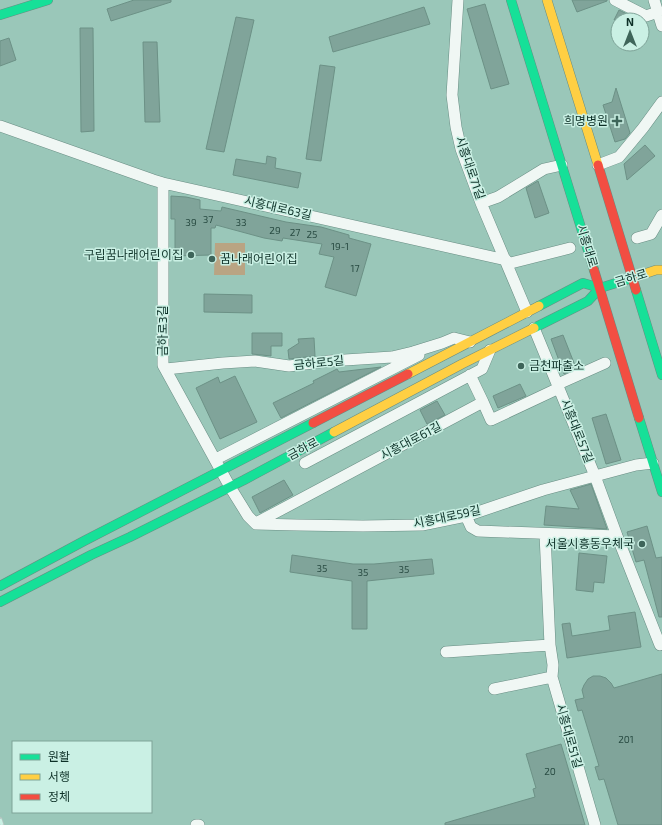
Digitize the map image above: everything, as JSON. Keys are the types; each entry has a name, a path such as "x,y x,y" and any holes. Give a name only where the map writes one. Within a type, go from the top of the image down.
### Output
{"main road":[{"path":"0,15 48,0"},
{"name":"시흥대로","path":"511,0 662,492"},
{"path":"548,0 662,375"},
{"name":"금하로","path":"0,602 91,555 230,487 455,368 588,301 600,288 656,270 662,270"},
{"name":"금하로","path":"0,586 583,283 600,288"}],"street":[{"name":"시흥대로71길","path":"458,0 452,95 456,127 461,149 481,202 507,262"},
{"path":"615,0 646,16 657,6 662,26"},
{"path":"598,164 619,157 662,102"},
{"name":"시흥대로63길","path":"0,126 163,183 507,262"},
{"path":"481,202 498,197 544,169 562,165"},
{"name":"금하로3길","path":"163,183 164,365 230,487"},
{"path":"637,238 651,234 662,215"},
{"path":"527,312 507,262 570,248"},
{"name":"시흥대로57길","path":"534,328 595,476 660,645 662,644"},
{"name":"금하로5길","path":"166,369 223,362 255,361 289,366 330,361 392,357 413,352 454,338 470,342"},
{"path":"216,460 442,343"},
{"path":"305,463 482,369 490,350"},
{"path":"470,375 491,420 605,363"},
{"name":"시흥대로61길","path":"256,524 483,402"},
{"name":"시흥대로59길","path":"256,524 364,526 422,525 466,516 543,490 636,465 653,463"},
{"path":"230,487 248,516 256,524"},
{"path":"466,516 470,527 478,531 617,536"},
{"path":"446,652 550,645 545,534"},
{"name":"시흥대로51길","path":"550,645 553,666 552,677 595,825"},
{"path":"494,689 552,677"}],"shaded area":[{"path":"215,243 245,243 245,275 214,275"}],"building":[{"path":"134,0 171,0 171,2 111,21 107,9"},
{"path":"572,0 607,0 607,1 577,12"},
{"path":"485,4 509,84 491,89 467,9"},
{"path":"424,7 430,24 333,52 329,37"},
{"path":"236,17 254,20 224,152 206,149"},
{"path":"80,28 93,28 94,131 81,132"},
{"path":"9,38 16,60 0,66 0,41"},
{"path":"143,42 157,42 160,122 145,122"},
{"path":"320,65 335,67 321,161 306,159"},
{"name":"희명병원","path":"616,88 630,133 625,139 615,142 603,105 612,102"},
{"path":"645,145 655,156 627,180 624,164"},
{"path":"267,156 276,158 275,168 301,173 298,188 233,175 236,159 266,164"},
{"path":"538,181 549,213 535,218 526,188"},
{"path":"171,196 200,200 200,209 221,211 222,207 286,222 321,227 349,235 349,238 371,244 356,296 325,287 334,257 319,254 322,244 283,238 282,241 264,238 216,225 215,228 211,228 211,255 175,256 175,219 171,219"},
{"path":"204,294 252,295 252,313 204,312"},
{"path":"252,333 282,333 282,346 271,346 271,356 252,354"},
{"path":"563,335 576,368 564,374 551,339"},
{"path":"314,338 315,356 289,359 288,350 299,343 298,339"},
{"path":"381,367 281,418 273,403 314,383 313,381 337,369 339,372"},
{"path":"235,376 257,422 220,439 196,388 218,377 220,383"},
{"path":"520,384 526,396 498,408 493,396"},
{"path":"437,401 445,415 427,424 420,410"},
{"path":"606,414 621,460 606,464 592,418"},
{"path":"284,480 293,495 260,513 252,497"},
{"path":"591,484 607,529 544,525 546,506 579,509 570,490"},
{"path":"647,526 656,558 662,557 662,617 659,617 644,560 636,562 627,532"},
{"path":"579,553 607,556 604,583 594,582 593,592 576,590"},
{"path":"292,555 353,564 374,564 432,559 434,574 367,581 367,629 352,629 352,581 290,572"},
{"path":"635,612 641,647 567,658 562,624 570,623 572,636 610,630 608,616"},
{"path":"662,674 662,825 618,825 604,779 599,780 595,767 599,766 582,710 578,711 575,700 584,698 582,690 584,685 588,679 593,676 606,678 614,688"},
{"path":"561,744 585,825 445,825 445,823 535,797 533,789 536,788 526,754"}],"railway":[{"path":"0,819 2,825"}],"traffic: fast":[{"path":"0,15 48,0"},
{"path":"511,0 594,270"},
{"path":"534,328 588,301 600,288 632,278"},
{"path":"539,306 583,283 600,288"},
{"path":"636,290 662,375"},
{"path":"639,418 662,492"},
{"path":"0,586 313,423"},
{"path":"0,602 91,555 244,480 334,432"}],"traffic: slow":[{"path":"547,0 598,165"},
{"path":"632,278 656,270 662,270"},
{"path":"408,374 539,306"},
{"path":"334,432 462,364 534,328"}],"traffic: jam":[{"path":"598,165 636,290"},
{"path":"594,270 639,418"},
{"path":"313,423 408,374"}],"place":[{"name":"희명병원","path":"617,121"},
{"name":"구립꿈나래어린이집","path":"191,255"},
{"name":"꿈나래어린이집","path":"212,259"},
{"name":"금천파출소","path":"521,366"},
{"name":"서울시흥동우체국","path":"642,544"}]}
